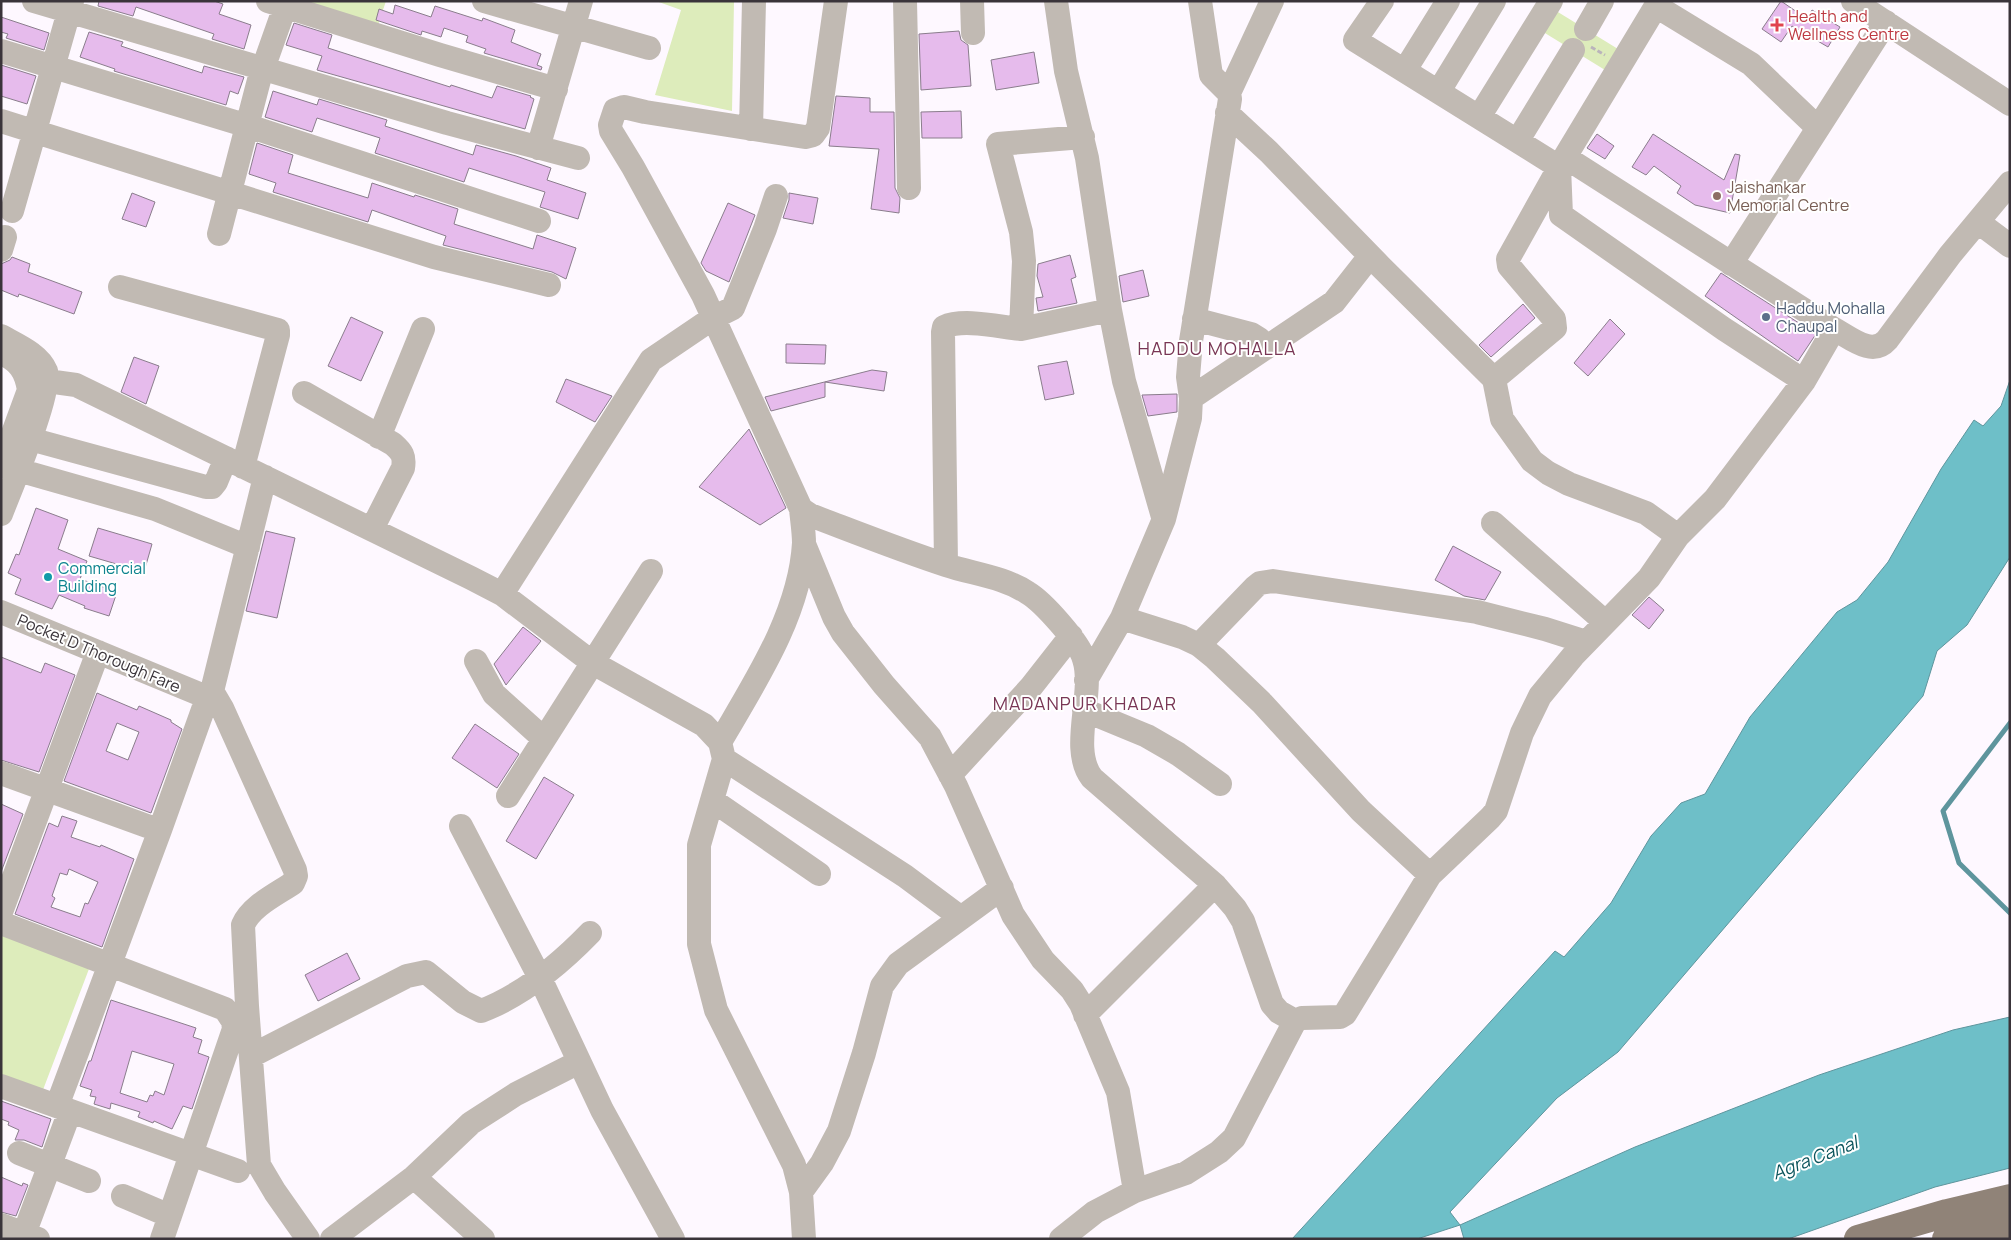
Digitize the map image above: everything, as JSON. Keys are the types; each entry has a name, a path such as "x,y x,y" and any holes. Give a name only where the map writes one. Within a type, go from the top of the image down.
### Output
{"main road":[{"path":"1858,1239 1947,1213 2010,1198"},
{"path":"1946,1239 2010,1226"}],"street":[{"path":"34,1 71,7 447,124 578,158"},
{"path":"484,1 649,48"},
{"path":"538,148 581,1"},
{"path":"751,129 754,1"},
{"path":"809,1236 794,1165 716,1010 698,944 699,848 712,800 722,751 760,674 796,591 804,543 801,509 703,295 610,125 615,110 624,107 805,137 813,135 818,128 836,1"},
{"path":"905,1 910,188"},
{"path":"972,1 973,33"},
{"path":"1056,1 1066,71 1083,137 1110,310 1130,405 1164,519"},
{"path":"1200,1 1211,75 1228,103 1269,152 1494,379 1502,419 1532,461 1548,473 1569,484 1646,513 1678,536"},
{"path":"1086,680 1122,618 1164,519 1190,418 1188,377 1194,319 1228,103 1272,1"},
{"path":"1382,1 1356,40 1479,117 1518,140 1562,162 1731,264 1834,329 1868,347 1879,348 1883,345 1950,255 2010,183"},
{"path":"1405,70 1448,1"},
{"path":"1438,91 1494,1"},
{"path":"1479,117 1550,1"},
{"path":"1586,29 1602,1"},
{"path":"1853,1 2010,104"},
{"path":"219,234 280,3 556,89"},
{"path":"1494,379 1556,328 1554,320 1509,266 1508,259 1562,162 1657,4 1751,64 1818,128"},
{"path":"12,211 71,7"},
{"path":"1731,264 1886,22"},
{"path":"1518,140 1573,50"},
{"path":"1,51 248,126 539,221"},
{"path":"1,121 434,257 549,285"},
{"path":"1021,329 1024,261 1021,232 998,144 1083,137"},
{"path":"1562,162 1561,215 1724,329 1804,381"},
{"path":"502,594 651,360 713,318 733,308 766,229 776,196"},
{"path":"1978,222 2010,246"},
{"path":"1190,398 1334,302 1370,256"},
{"path":"30,439 206,487 212,487 235,462 268,376 278,330 120,288"},
{"path":"946,565 944,327 950,324 974,324 1021,329 1110,310"},
{"path":"1194,319 1251,334 1259,339 1265,348"},
{"path":"378,436 422,329"},
{"path":"1061,1239 1095,1212 1136,1191 1186,1174 1219,1152 1234,1138 1295,1021 1302,1018 1340,1017 1345,1014 1430,874 1490,818 1496,810 1522,733 1532,708 1540,696 1586,642 1648,578 1678,536 1716,499 1804,381 1834,329"},
{"path":"1,336 37,358 47,373 38,386 9,468 1,514"},
{"path":"1,353 20,365 27,378 38,386 44,395 30,439 9,468"},
{"path":"38,386 76,385 502,594 593,663 704,726 722,751 905,876 960,917"},
{"path":"304,393 393,444 401,451 405,458 403,468 372,529"},
{"path":"9,468 155,509 248,547"},
{"path":"265,478 212,691 295,870 296,876 293,882 252,911 243,925 259,1165 275,1192 308,1239"},
{"path":"801,509 810,515 946,565 998,580 1028,592 1037,599 1071,636 1084,659 1086,680 1083,757 1087,771 1092,778 1215,885 1235,908 1242,921 1272,1004 1280,1012 1295,1021"},
{"path":"1493,524 1606,622"},
{"path":"804,543 834,616 844,633 884,685 930,737 950,775 1014,915 1042,960 1072,990 1081,1004 1118,1092 1136,1191"},
{"path":"508,796 651,571"},
{"path":"1199,645 1255,587 1260,583 1273,581 1477,612 1545,629 1586,642"},
{"name":"Pocket D Thorough Fare","path":"1,612 202,697 204,704 110,965"},
{"path":"1122,618 1182,637 1199,645 1215,658 1260,702 1361,812 1430,874"},
{"path":"950,775 1031,687 1071,636"},
{"path":"1,912 98,652"},
{"path":"476,661 494,694 544,739"},
{"path":"1084,710 1148,736 1178,754 1220,784"},
{"path":"1,773 147,826"},
{"path":"712,800 819,874"},
{"path":"461,826 540,978 602,1110 673,1239"},
{"path":"1085,1015 1215,885"},
{"path":"801,1192 822,1163 839,1131 864,1053 882,986 898,964 1002,888"},
{"path":"1,923 225,1009 233,1021 234,1030 162,1239"},
{"path":"251,1056 407,976 418,973 426,972 463,1002 481,1011 492,1007 540,978 590,933"},
{"path":"1,1225 31,1236 63,1108 110,965"},
{"path":"332,1239 414,1177 471,1123 494,1107 579,1062"},
{"path":"1,1086 238,1171"},
{"path":"19,1153 89,1181"},
{"path":"414,1177 483,1239"},
{"path":"123,1196 170,1216"}],"green space":[{"path":"295,1 386,1 378,25"},
{"path":"656,1 734,1 732,111 655,95 681,10"},
{"path":"1553,9 1618,49 1605,70 1540,30"},
{"path":"1,925 92,961 38,1103 1,1088"}],"water":[{"path":"2010,380 2010,557 1967,625 1937,651 1923,696 1618,1052 1557,1098 1450,1212 1460,1225 1417,1239 1292,1239 1555,951 1564,957 1611,903 1651,836 1681,803 1705,794 1750,717 1837,612 1857,600 1888,562 1941,469 1974,420 1983,426 2001,406"},
{"name":"Agra Canal","path":"2010,1017 2010,1168 1935,1187 1788,1239 1464,1239 1460,1225 1635,1147 1819,1075 1953,1030"}],"building":[{"path":"99,1 214,1 223,4 219,14 251,25 244,49 212,39 214,34 136,7 133,16 98,6"},
{"path":"1781,1 1807,19 1812,10 1840,27 1828,47 1792,26 1781,42 1762,29"},
{"path":"395,5 431,17 435,6 482,21 483,18 515,30 511,42 541,54 537,65 542,67 541,70 484,53 486,49 466,42 468,36 444,28 441,37 422,31 421,35 376,20 379,9 393,14"},
{"path":"1,17 49,33 44,50 6,38 8,34 1,32"},
{"path":"294,23 332,35 328,48 450,87 451,85 492,98 497,86 531,96 534,99 525,129 317,70 322,56 286,45"},
{"path":"959,31 961,40 968,45 971,86 921,90 919,34"},
{"path":"89,32 123,42 121,46 202,73 204,66 244,77 238,94 230,91 226,105 114,71 115,69 80,57"},
{"path":"1034,52 1039,83 996,90 991,60"},
{"path":"1,65 36,76 27,104 1,96"},
{"path":"273,91 317,105 319,99 387,120 385,126 473,155 476,145 551,168 547,180 586,193 578,219 540,207 545,192 469,168 464,182 375,153 380,138 317,118 312,132 265,117"},
{"path":"836,96 870,98 870,112 894,112 895,188 900,198 899,213 871,209 879,149 829,146"},
{"path":"961,111 962,138 922,138 921,112"},
{"path":"1597,134 1614,146 1605,159 1587,148"},
{"path":"1653,134 1724,180 1735,154 1740,155 1730,213 1695,205 1677,193 1681,186 1654,166 1646,175 1632,167"},
{"path":"257,143 293,155 288,173 368,198 372,183 414,197 415,195 458,209 454,224 533,249 537,235 576,248 566,279 552,272 443,245 446,236 372,210 368,222 273,192 276,183 249,174"},
{"path":"132,193 155,202 146,227 122,219"},
{"path":"789,193 818,198 813,224 783,218 789,200"},
{"path":"728,203 755,215 729,282 706,271 701,263"},
{"path":"1070,255 1076,277 1071,279 1077,303 1038,311 1036,298 1043,297 1037,276 1038,264"},
{"path":"12,257 30,264 28,272 82,292 74,314 19,294 18,297 1,290 1,264"},
{"path":"1143,270 1149,296 1123,302 1119,276"},
{"path":"1721,273 1816,334 1798,361 1705,296"},
{"path":"1523,304 1535,318 1491,357 1479,345"},
{"path":"351,317 383,332 361,381 328,366"},
{"path":"1610,319 1625,334 1588,376 1574,363"},
{"path":"786,344 826,345 825,364 786,363"},
{"path":"134,357 159,366 146,404 121,392"},
{"path":"1067,361 1074,394 1045,400 1038,366"},
{"path":"872,370 887,372 884,391 825,382 825,397 771,411 765,397"},
{"path":"566,379 612,396 595,422 556,402"},
{"path":"1177,394 1177,412 1148,416 1142,395"},
{"path":"749,429 786,508 760,525 699,487"},
{"path":"36,508 68,520 58,549 87,561 80,579 117,592 109,616 84,608 85,606 59,595 52,609 15,594 21,579 8,573 16,554 19,555"},
{"path":"98,528 152,544 144,572 89,556"},
{"path":"266,531 295,538 277,618 246,611"},
{"path":"1453,546 1501,572 1485,600 1464,596 1435,580"},
{"path":"1649,597 1664,610 1649,629 1632,615"},
{"path":"523,627 541,641 506,685 494,664"},
{"path":"1,657 41,673 45,663 75,675 39,772 1,760"},
{"path":"97,693 137,710 139,706 171,720 171,722 182,729 151,813 64,781","holes":["117,723 139,732 128,760 106,751"]},
{"path":"475,724 519,754 497,788 452,758"},
{"path":"544,777 574,795 536,859 506,841"},
{"path":"1,804 23,814 1,872"},
{"path":"62,816 77,821 71,837 100,847 101,845 134,859 102,947 15,914 49,823 58,827","holes":["69,869 98,882 88,904 85,903 80,917 51,907 55,898 52,896 60,873 67,875"]},
{"path":"347,953 360,979 318,1001 305,975"},
{"path":"111,1000 196,1028 193,1037 202,1040 198,1053 209,1057 192,1109 183,1106 172,1129 154,1121 153,1123 138,1117 140,1112 111,1103 110,1109 94,1104 96,1097 90,1096 92,1090 80,1086 89,1061 91,1061","holes":["132,1051 174,1064 164,1095 155,1091 153,1096 150,1095 147,1102 120,1093"]},
{"path":"1,1101 51,1119 42,1147 24,1140 15,1140 19,1130 8,1125 9,1122 1,1119"},
{"path":"1,1177 22,1186 23,1183 28,1185 16,1216 1,1212"}],"waterway":[{"path":"2010,723 1943,811 1959,863 2010,913"}],"place":[{"name":"Health and Wellness Centre","path":"1777,25"},
{"name":"Jaishankar Memorial Centre","path":"1717,196"},
{"name":"Haddu Mohalla Chaupal","path":"1766,317"},
{"name":"Commercial Building","path":"48,577"}],"district":[{"name":"HADDU MOHALLA","path":"1217,349"},
{"name":"MADANPUR KHADAR","path":"1085,704"}]}
